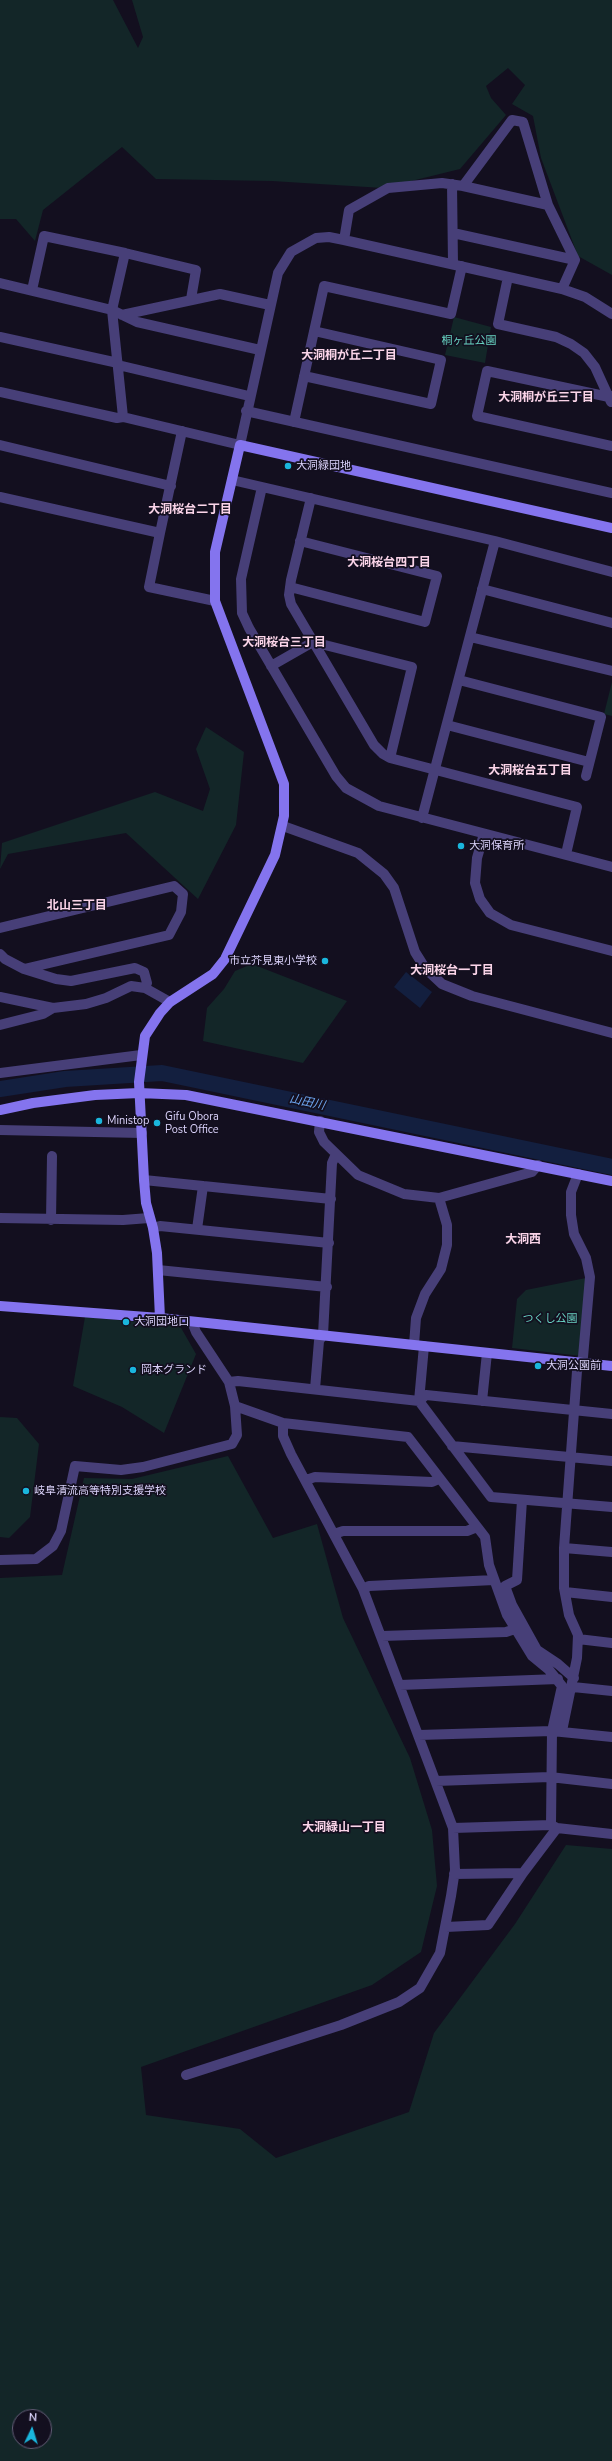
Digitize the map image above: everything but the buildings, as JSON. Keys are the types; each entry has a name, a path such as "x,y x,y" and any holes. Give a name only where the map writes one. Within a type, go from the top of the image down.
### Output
{"street":[{"path":"463,186 512,120 523,122 548,205 575,260"},
{"path":"344,240 349,210 388,188 442,183 452,184 548,205"},
{"path":"294,422 324,286 451,314 458,265 453,233 452,184"},
{"path":"453,233 575,260"},
{"path":"32,290 44,236 196,270 191,299"},
{"path":"160,1318 158,1270 153,1228 149,1218 144,1180 139,1093 140,1060 145,1036 160,1013 170,1002 212,974 225,959 275,855 283,826 286,797 284,784 215,601 215,552 278,273 291,252 316,238 329,237 562,289 585,297 612,314"},
{"path":"123,417 112,310 125,253"},
{"path":"562,289 575,260"},
{"path":"508,277 498,324 556,337 571,344 584,353 595,367 611,399"},
{"path":"0,283 112,310 137,322 260,350"},
{"path":"122,315 220,294 270,305"},
{"path":"304,376 431,404 441,360 314,331"},
{"path":"0,337 249,396"},
{"path":"611,399 487,371 477,416 612,446"},
{"path":"0,392 117,418 123,417 182,432 612,528"},
{"path":"246,412 612,491"},
{"path":"182,432 149,587 215,601"},
{"path":"0,445 171,486"},
{"path":"232,480 495,541 612,572"},
{"path":"262,487 241,578 240,594 242,612 248,628 336,776 346,788 363,799 379,806 484,834 566,854 611,863"},
{"path":"0,497 160,533"},
{"path":"311,498 290,587 291,604 374,745 383,754 390,758 577,807 566,854"},
{"path":"290,587 425,622 437,576 300,541"},
{"path":"422,818 495,541"},
{"path":"482,589 612,623"},
{"path":"470,636 612,671"},
{"path":"271,666 313,642 412,667 390,758"},
{"path":"458,680 601,717 586,776"},
{"path":"447,725 589,762"},
{"path":"283,826 358,853 384,874 394,888 415,952 425,968 442,984 472,996 612,1033"},
{"path":"484,834 477,858 475,877 480,899 490,913 511,925 612,951"},
{"path":"0,928 174,886 183,894 181,912 169,935 24,969"},
{"path":"0,954 5,959 24,969 56,979 71,981 135,968 144,972 147,983 145,988"},
{"path":"0,997 53,1008 86,1004 106,998 131,986 145,988 170,1002"},
{"path":"0,1025 43,1014 53,1008"},
{"path":"0,1074 140,1060"},
{"path":"0,1110 32,1103 95,1095 139,1093 186,1095 214,1099 612,1181"},
{"path":"320,1121 319,1132 324,1142 358,1175 404,1194 439,1198 532,1172 538,1165"},
{"path":"0,1130 142,1133"},
{"path":"315,1389 319,1341 324,1335 332,1162 336,1154"},
{"path":"51,1220 52,1156"},
{"path":"557,1731 573,1683 578,1639 569,1615 565,1592 564,1548 578,1367 581,1363 586,1329 590,1277 586,1258 574,1234 571,1215 572,1192 578,1174"},
{"path":"144,1180 331,1199"},
{"path":"197,1229 203,1186"},
{"path":"439,1198 447,1225 447,1245 441,1269 426,1294 416,1318 419,1346 419,1401 491,1497 612,1507"},
{"path":"0,1218 51,1220 149,1218"},
{"path":"153,1228 160,1226 197,1229 329,1243"},
{"path":"158,1270 327,1287"},
{"path":"0,1306 160,1318 612,1366"},
{"path":"0,1560 36,1559 52,1546 61,1531 75,1466 121,1470 143,1467 232,1444 237,1435 235,1406 229,1382 196,1332 192,1322"},
{"path":"482,1401 487,1353"},
{"path":"229,1382 238,1381 419,1401 426,1395 612,1414"},
{"path":"235,1406 283,1424 408,1437 485,1537 489,1565 515,1629 532,1656 558,1679 562,1686 550,1777 554,1826 488,1925 446,1927"},
{"path":"186,2075 341,2025 399,2002 420,1988 440,1953 446,1927 454,1874 453,1828 382,1636 363,1589 283,1436 283,1424"},
{"path":"452,1446 612,1461"},
{"path":"306,1480 315,1477 432,1482 439,1479"},
{"path":"522,1500 517,1580 505,1586 512,1605 537,1650 558,1664 573,1683 612,1691"},
{"path":"334,1534 343,1531 467,1531 477,1527"},
{"path":"564,1548 612,1552"},
{"path":"363,1589 369,1586 494,1580"},
{"path":"565,1592 612,1597"},
{"path":"382,1636 506,1632 515,1629"},
{"path":"578,1639 612,1643"},
{"path":"400,1685 558,1679"},
{"path":"419,1735 557,1731 612,1737"},
{"path":"436,1781 550,1777 612,1784"},
{"path":"453,1828 554,1826 612,1834"},
{"path":"454,1874 523,1872"}],"green space":[{"path":"0,0 113,0 138,48 143,37 132,0 612,0 612,275 578,256 541,158 533,116 512,104 525,85 508,68 486,86 491,98 506,115 460,169 383,188 272,181 156,179 122,147 43,210 35,241 16,219 0,219"},
{"name":"桐ヶ丘公園","path":"454,317 491,327 485,363 445,355"},
{"path":"612,682 612,716 604,714"},
{"path":"206,727 244,752 236,825 198,899 126,833 8,854 0,869 2,843 155,792 203,811 210,789 196,749"},
{"path":"252,964 347,1001 303,1063 203,1041 207,1008 224,989 235,971"},
{"name":"つくし公園","path":"586,1278 581,1356 512,1348 517,1299 526,1290"},
{"name":"岡本グランド","path":"85,1317 180,1326 196,1354 164,1433 122,1407 73,1386"},
{"path":"0,1417 17,1418 39,1444 30,1517 9,1538 0,1537"},
{"path":"228,1456 273,1538 317,1524 343,1618 410,1758 432,1830 437,1886 421,1952 372,1985 141,2067 146,2115 240,2129 276,2158 409,2112 434,2033 515,1924 566,1845 612,1849 612,2461 0,2461 0,1578 62,1575 84,1478 132,1479"}],"water":[{"path":"406,972 432,992 420,1008 394,987"}],"waterway":[{"name":"山田川","path":"0,1089 65,1079 162,1073 612,1167"}],"place":[{"name":"大洞緑団地","path":"288,466"},
{"name":"大洞保育所","path":"461,846"},
{"name":"市立芥見東小学校","path":"325,961"},
{"name":"Ministop","path":"99,1121"},
{"name":"Gifu Obora Post Office","path":"157,1123"},
{"name":"大洞団地口","path":"126,1322"},
{"name":"大洞公園前","path":"538,1366"},
{"name":"岡本グランド","path":"133,1370"},
{"name":"岐阜清流高等特別支援学校","path":"26,1491"}],"district":[{"name":"大洞桐が丘二丁目","path":"349,356"},
{"name":"大洞桐が丘三丁目","path":"546,398"},
{"name":"大洞桜台二丁目","path":"190,510"},
{"name":"大洞桜台四丁目","path":"389,563"},
{"name":"大洞桜台三丁目","path":"284,643"},
{"name":"大洞桜台五丁目","path":"530,771"},
{"name":"北山三丁目","path":"77,906"},
{"name":"大洞桜台一丁目","path":"452,971"},
{"name":"大洞西","path":"523,1240"},
{"name":"大洞緑山一丁目","path":"344,1828"}]}
